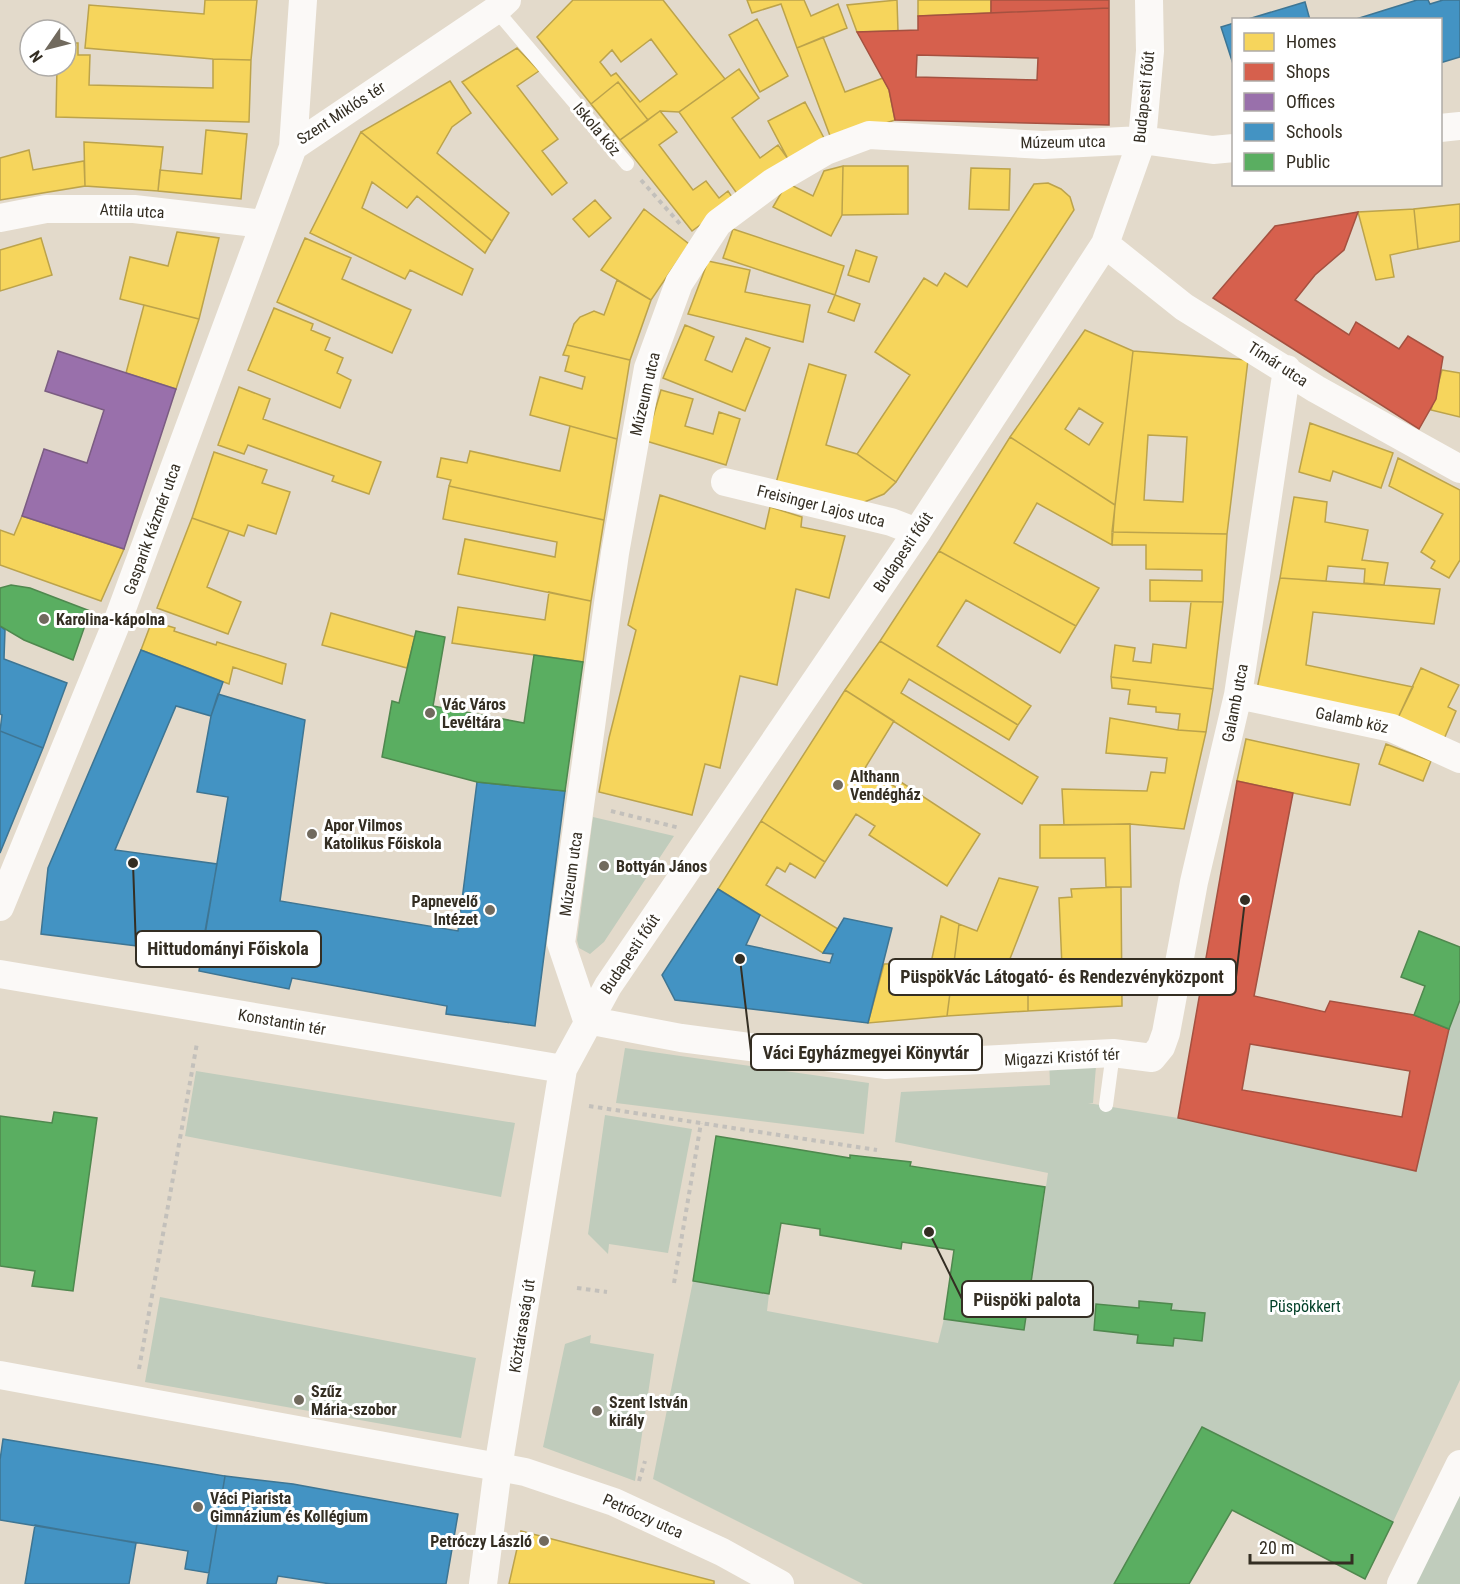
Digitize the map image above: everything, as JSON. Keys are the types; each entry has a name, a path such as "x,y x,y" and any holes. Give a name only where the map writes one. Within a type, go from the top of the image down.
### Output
{"street":[{"name":"Szent Miklós tér","path":"294,147 303,0"},
{"name":"Budapesti főút","path":"563,1069 587,1020 917,532 1105,244 1142,140 1150,51 1149,0"},
{"name":"Szent Miklós tér","path":"294,147 502,5"},
{"path":"1442,128 1460,126"},
{"name":"Múzeum utca","path":"587,1020 561,943 615,553 648,368 679,282 700,247 718,223 773,182 826,151 869,135 1044,145 1142,140 1213,150 1232,148"},
{"name":"Gasparik Kázmér utca","path":"0,907 119,617 294,147"},
{"name":"Attila utca","path":"0,218 46,209 134,209 264,224"},
{"name":"Tímár utca","path":"1105,244 1184,307 1316,389 1460,469"},
{"name":"Galamb utca","path":"1166,1033 1194,882 1238,695 1287,369"},
{"name":"Freisinger Lajos utca","path":"724,482 891,522 917,532"},
{"name":"Galamb köz","path":"1238,695 1392,728 1460,759"},
{"name":"Konstantin tér","path":"0,974 563,1069"},
{"name":"Migazzi Kristóf tér","path":"587,1020 681,1038 886,1065 1113,1053 1152,1058 1161,1047 1166,1033"},
{"name":"Köztársaság út","path":"483,1584 498,1468 563,1069"},
{"path":"0,1375 498,1468"},
{"path":"1401,1584 1460,1464"},
{"name":"Petróczy utca","path":"498,1468 525,1472 614,1502 722,1552 780,1584"}],"lane":[{"name":"Iskola köz","path":"502,5 627,164"},
{"path":"1106,1105 1113,1053"}],"path":[{"name":"Iskola köz","path":"627,164 700,247"},
{"path":"580,803 692,831"},
{"path":"138,1376 197,1043"},
{"path":"592,1106 877,1150"},
{"path":"674,1283 701,1123"},
{"path":"577,1288 608,1292"},
{"path":"637,1487 645,1461"}],"green space":[{"path":"593,817 674,836 604,942 590,954 579,948 577,940"},
{"name":"Püspökkert","path":"1460,1000 1460,1380 1393,1522 1202,1427 1114,1584 863,1584 653,1479 693,1281 769,1294 767,1311 938,1343 944,1319 1024,1330 1048,1173 895,1142 901,1092 1050,1085 1049,1058 1097,1054 1093,1103 1088,1103 1178,1118 1416,1171 1449,1029"},
{"path":"625,1048 869,1083 864,1134 616,1103"},
{"path":"196,1071 515,1123 501,1197 185,1136"},
{"path":"605,1115 692,1129 668,1253 609,1244 608,1254 588,1234"},
{"path":"160,1297 476,1358 461,1438 145,1382"},
{"path":"591,1335 590,1343 654,1354 635,1481 543,1447 565,1344"},
{"path":"1460,1464 1460,1584 1401,1584"}],"building: Homes":[{"path":"205,0 257,0 251,60 85,48 89,5 204,14"},
{"path":"573,0 663,0 725,79 679,112 660,111 648,120 618,82 591,104 537,37","holes":["651,39 677,74 640,102 616,73 611,76 600,62 612,50 621,62"]},
{"path":"747,0 804,0 811,16 838,4 847,28 797,48 781,4 752,13"},
{"path":"897,0 898,31 857,32 847,5"},
{"path":"918,0 991,0 991,13 918,16"},
{"path":"757,19 788,76 760,92 729,35"},
{"path":"823,37 845,92 883,78 889,90 895,120 832,141 797,48"},
{"path":"517,48 539,71 517,86 558,139 542,151 567,183 552,195 462,82"},
{"path":"78,55 90,55 89,85 213,88 213,59 251,60 249,122 56,117 57,78 78,78"},
{"path":"739,69 759,98 732,118 760,158 778,145 788,159 738,195 679,112"},
{"path":"450,81 471,113 452,127 437,153 509,213 492,241 361,132"},
{"path":"618,82 648,120 620,140 591,104"},
{"path":"805,102 825,140 788,159 768,121"},
{"path":"660,111 677,132 659,145 693,190 706,181 719,198 728,191 734,200 692,231 620,140"},
{"path":"206,130 247,134 241,199 158,191 160,170 202,174"},
{"path":"361,132 492,241 485,253 417,196 407,208 372,182 362,208 473,269 462,295 410,270 405,279 310,233"},
{"path":"84,142 163,147 158,191 85,186"},
{"path":"29,150 33,170 84,161 85,186 0,200 0,158"},
{"path":"843,166 908,166 908,214 842,215"},
{"path":"843,166 842,215 831,236 773,207 787,183 813,196 824,171"},
{"path":"971,168 1010,169 1009,210 969,209"},
{"path":"1048,183 1061,189 1070,197 1074,210 896,482 857,454 910,375 875,352 924,278 937,286 945,273 967,287 1034,184"},
{"path":"595,200 611,218 589,237 573,219"},
{"path":"1460,204 1460,241 1418,249 1414,209"},
{"path":"644,209 689,244 651,300 601,270"},
{"path":"1414,209 1418,249 1390,255 1394,277 1376,280 1358,212"},
{"path":"733,229 844,266 835,295 723,258"},
{"path":"177,232 219,238 199,319 120,299 130,257 168,266"},
{"path":"41,238 52,275 0,291 0,250"},
{"path":"305,238 351,258 342,279 411,310 392,353 277,302"},
{"path":"856,250 877,257 869,282 848,275"},
{"path":"708,261 750,270 745,292 810,305 803,342 688,314"},
{"path":"617,280 651,300 630,360 567,345 574,324 580,317 594,311 604,315"},
{"path":"835,295 860,304 854,321 828,312"},
{"path":"144,305 199,319 176,389 126,373"},
{"path":"274,308 313,324 311,330 330,338 325,350 343,358 337,373 351,380 340,408 248,370"},
{"path":"685,325 714,337 705,360 732,372 746,338 770,348 745,411 663,378"},
{"path":"1085,330 1133,351 1115,505 1010,437","holes":["1079,408 1103,423 1089,445 1065,429"]},
{"path":"567,345 630,360 617,439 530,415 540,377 582,389 585,377 565,371 569,356 563,355"},
{"path":"1133,351 1248,360 1227,534 1112,532","holes":["1148,435 1187,437 1183,502 1144,500"]},
{"path":"809,364 846,375 826,445 857,454 896,482 884,494 862,503 776,483"},
{"path":"1442,370 1460,373 1460,417 1431,410"},
{"path":"239,387 270,399 263,419 381,462 369,494 332,481 334,476 248,445 244,454 218,445"},
{"path":"661,390 693,399 685,426 713,434 719,412 740,419 726,465 646,441"},
{"path":"1310,423 1393,453 1381,488 1333,471 1330,481 1299,472"},
{"path":"570,426 617,439 604,520 449,486 451,480 437,477 441,458 467,463 470,451 560,471"},
{"path":"1010,437 1115,505 1112,545 1037,503 1014,543 1099,588 1076,626 939,551"},
{"path":"214,452 267,470 262,483 290,492 276,534 248,525 244,536 192,518"},
{"path":"1398,458 1460,490 1460,560 1449,578 1431,568 1435,561 1421,552 1443,514 1389,486"},
{"path":"449,486 604,520 591,601 458,574 465,539 555,557 557,542 443,519"},
{"path":"660,495 765,529 770,507 802,517 801,527 845,536 829,598 796,589 777,685 740,676 720,768 705,764 692,815 599,792 609,738 636,630 628,625"},
{"path":"1294,497 1327,502 1325,522 1368,530 1362,560 1388,563 1384,585 1364,583 1365,569 1328,566 1326,581 1280,578"},
{"path":"22,516 124,549 101,601 0,565 0,530 14,535"},
{"path":"192,518 229,531 207,587 241,602 228,634 157,608"},
{"path":"1112,532 1227,534 1223,602 1150,601 1150,580 1202,581 1202,570 1146,569 1146,545 1112,545"},
{"path":"939,551 1076,626 1060,653 966,600 937,646 1031,706 1018,725 880,641"},
{"path":"1280,578 1440,589 1434,624 1313,612 1306,665 1413,687 1398,718 1257,689"},
{"path":"549,592 591,601 583,662 452,643 458,607 545,620"},
{"path":"1191,602 1223,602 1213,689 1111,677 1115,645 1135,648 1133,661 1151,663 1153,644 1186,648"},
{"path":"331,613 415,637 407,668 322,645"},
{"path":"152,621 216,645 217,642 286,664 282,684 233,667 229,684 141,650"},
{"path":"880,641 1018,725 1009,740 909,679 901,693 1038,777 1022,804 845,690"},
{"path":"1421,668 1459,685 1448,707 1456,711 1444,739 1398,718"},
{"path":"1111,677 1213,689 1206,732 1178,730 1180,714 1156,712 1156,707 1128,704 1130,690 1112,688"},
{"name":"Althann Vendégház","path":"845,690 894,721 865,768 897,788 901,782 980,834 947,886 869,835 875,826 856,814 825,862 761,821"},
{"path":"1110,718 1178,730 1206,732 1184,829 1130,824 1064,825 1062,789 1147,791 1151,772 1165,773 1167,758 1106,753"},
{"path":"1246,739 1359,764 1350,805 1237,781"},
{"path":"1386,744 1431,761 1423,781 1379,764"},
{"path":"761,821 825,862 815,878 790,863 785,872 777,867 766,885 838,929 823,953 718,889"},
{"path":"1130,824 1131,887 1106,887 1105,858 1040,858 1040,825"},
{"path":"999,878 1038,887 1006,969 1028,968 1028,1011 947,1016 959,924 977,931"},
{"path":"1121,887 1122,1006 1028,1011 1028,968 1062,967 1059,898 1072,897 1071,889"},
{"path":"941,916 959,924 947,1016 868,1023 884,964 931,963"},
{"path":"521,1531 714,1581 714,1584 509,1584"}],"building: Shops":[{"path":"991,0 1109,0 1109,8 991,13"},
{"path":"1109,8 1109,125 895,120 889,90 857,32 918,30 918,16","holes":["917,55 1038,58 1037,80 916,77"]},
{"path":"1358,212 1344,250 1315,275 1295,300 1349,335 1356,322 1399,349 1408,336 1443,357 1436,399 1419,429 1213,298 1275,226"},
{"path":"1237,781 1293,793 1254,996 1325,1012 1330,1001 1414,1015 1449,1029 1416,1171 1178,1118","holes":["1250,1044 1410,1071 1402,1117 1242,1090"]}],"building: Offices":[{"path":"58,351 176,389 124,549 22,516 44,449 87,463 104,410 45,391"}],"building: Schools":[{"path":"1417,0 1428,0 1430,4 1443,0 1460,0 1460,57 1442,62 1442,18 1359,18"},
{"path":"1305,2 1309,18 1252,18"},
{"path":"1232,24 1232,61 1221,27"},
{"path":"0,626 5,630 4,659 67,683 43,748 0,731 2,715 0,714"},
{"path":"141,650 223,682 211,716 176,706 115,850 217,864 201,954 41,934 48,868"},
{"path":"218,694 305,720 280,901 458,931 477,782 565,791 535,1026 446,1014 447,1006 292,978 289,989 199,971 228,797 197,792 211,716"},
{"path":"0,731 43,748 0,853"},
{"path":"718,889 760,915 746,945 830,963 833,954 823,953 844,918 892,928 868,1023 675,1000 662,975"},
{"path":"3,1439 225,1476 209,1573 185,1569 188,1551 0,1520 0,1460"},
{"path":"225,1476 293,1484 458,1514 446,1584 331,1584 278,1576 276,1584 207,1584"},
{"path":"35,1525 136,1543 129,1584 25,1584"}],"building: Public":[{"name":"Karolina-kápolna","path":"11,585 30,588 90,611 73,660 24,640 0,626 0,588"},
{"name":"Vác Város Levéltára","path":"416,631 445,637 433,706 524,723 534,655 583,662 565,791 477,782 382,757 392,701 399,703"},
{"path":"1419,931 1460,947 1460,1000 1449,1029 1414,1015 1425,986 1401,977"},
{"path":"54,1112 97,1118 73,1291 32,1286 35,1271 0,1266 0,1116 52,1123"},
{"path":"716,1136 850,1158 850,1155 911,1162 910,1166 1045,1187 1024,1330 944,1319 954,1250 902,1242 901,1249 820,1235 820,1229 781,1223 769,1294 693,1281"},
{"path":"1139,1301 1172,1304 1171,1310 1205,1313 1202,1341 1174,1338 1173,1346 1137,1343 1138,1335 1094,1330 1096,1304 1139,1308"},
{"path":"1202,1427 1393,1522 1365,1579 1232,1510 1189,1584 1114,1584"}],"place":[{"name":"Karolina-kápolna","path":"44,619"},
{"name":"Vác Város Levéltára","path":"430,713"},
{"name":"Althann Vendégház","path":"838,785"},
{"name":"Apor Vilmos Katolikus Főiskola","path":"312,834"},
{"name":"Hittudományi Főiskola","path":"133,863"},
{"name":"Bottyán János","path":"604,866"},
{"name":"PüspökVác Látogató- és Rendezvényközpont","path":"1245,900"},
{"name":"Papnevelő Intézet","path":"490,910"},
{"name":"Váci Egyházmegyei Könyvtár","path":"740,959"},
{"name":"Püspöki palota","path":"929,1232"},
{"name":"Szűz Mária-szobor","path":"299,1400"},
{"name":"Szent István király","path":"597,1411"},
{"name":"Váci Piarista Gimnázium és Kollégium","path":"198,1507"},
{"name":"Petróczy László","path":"544,1541"}]}
